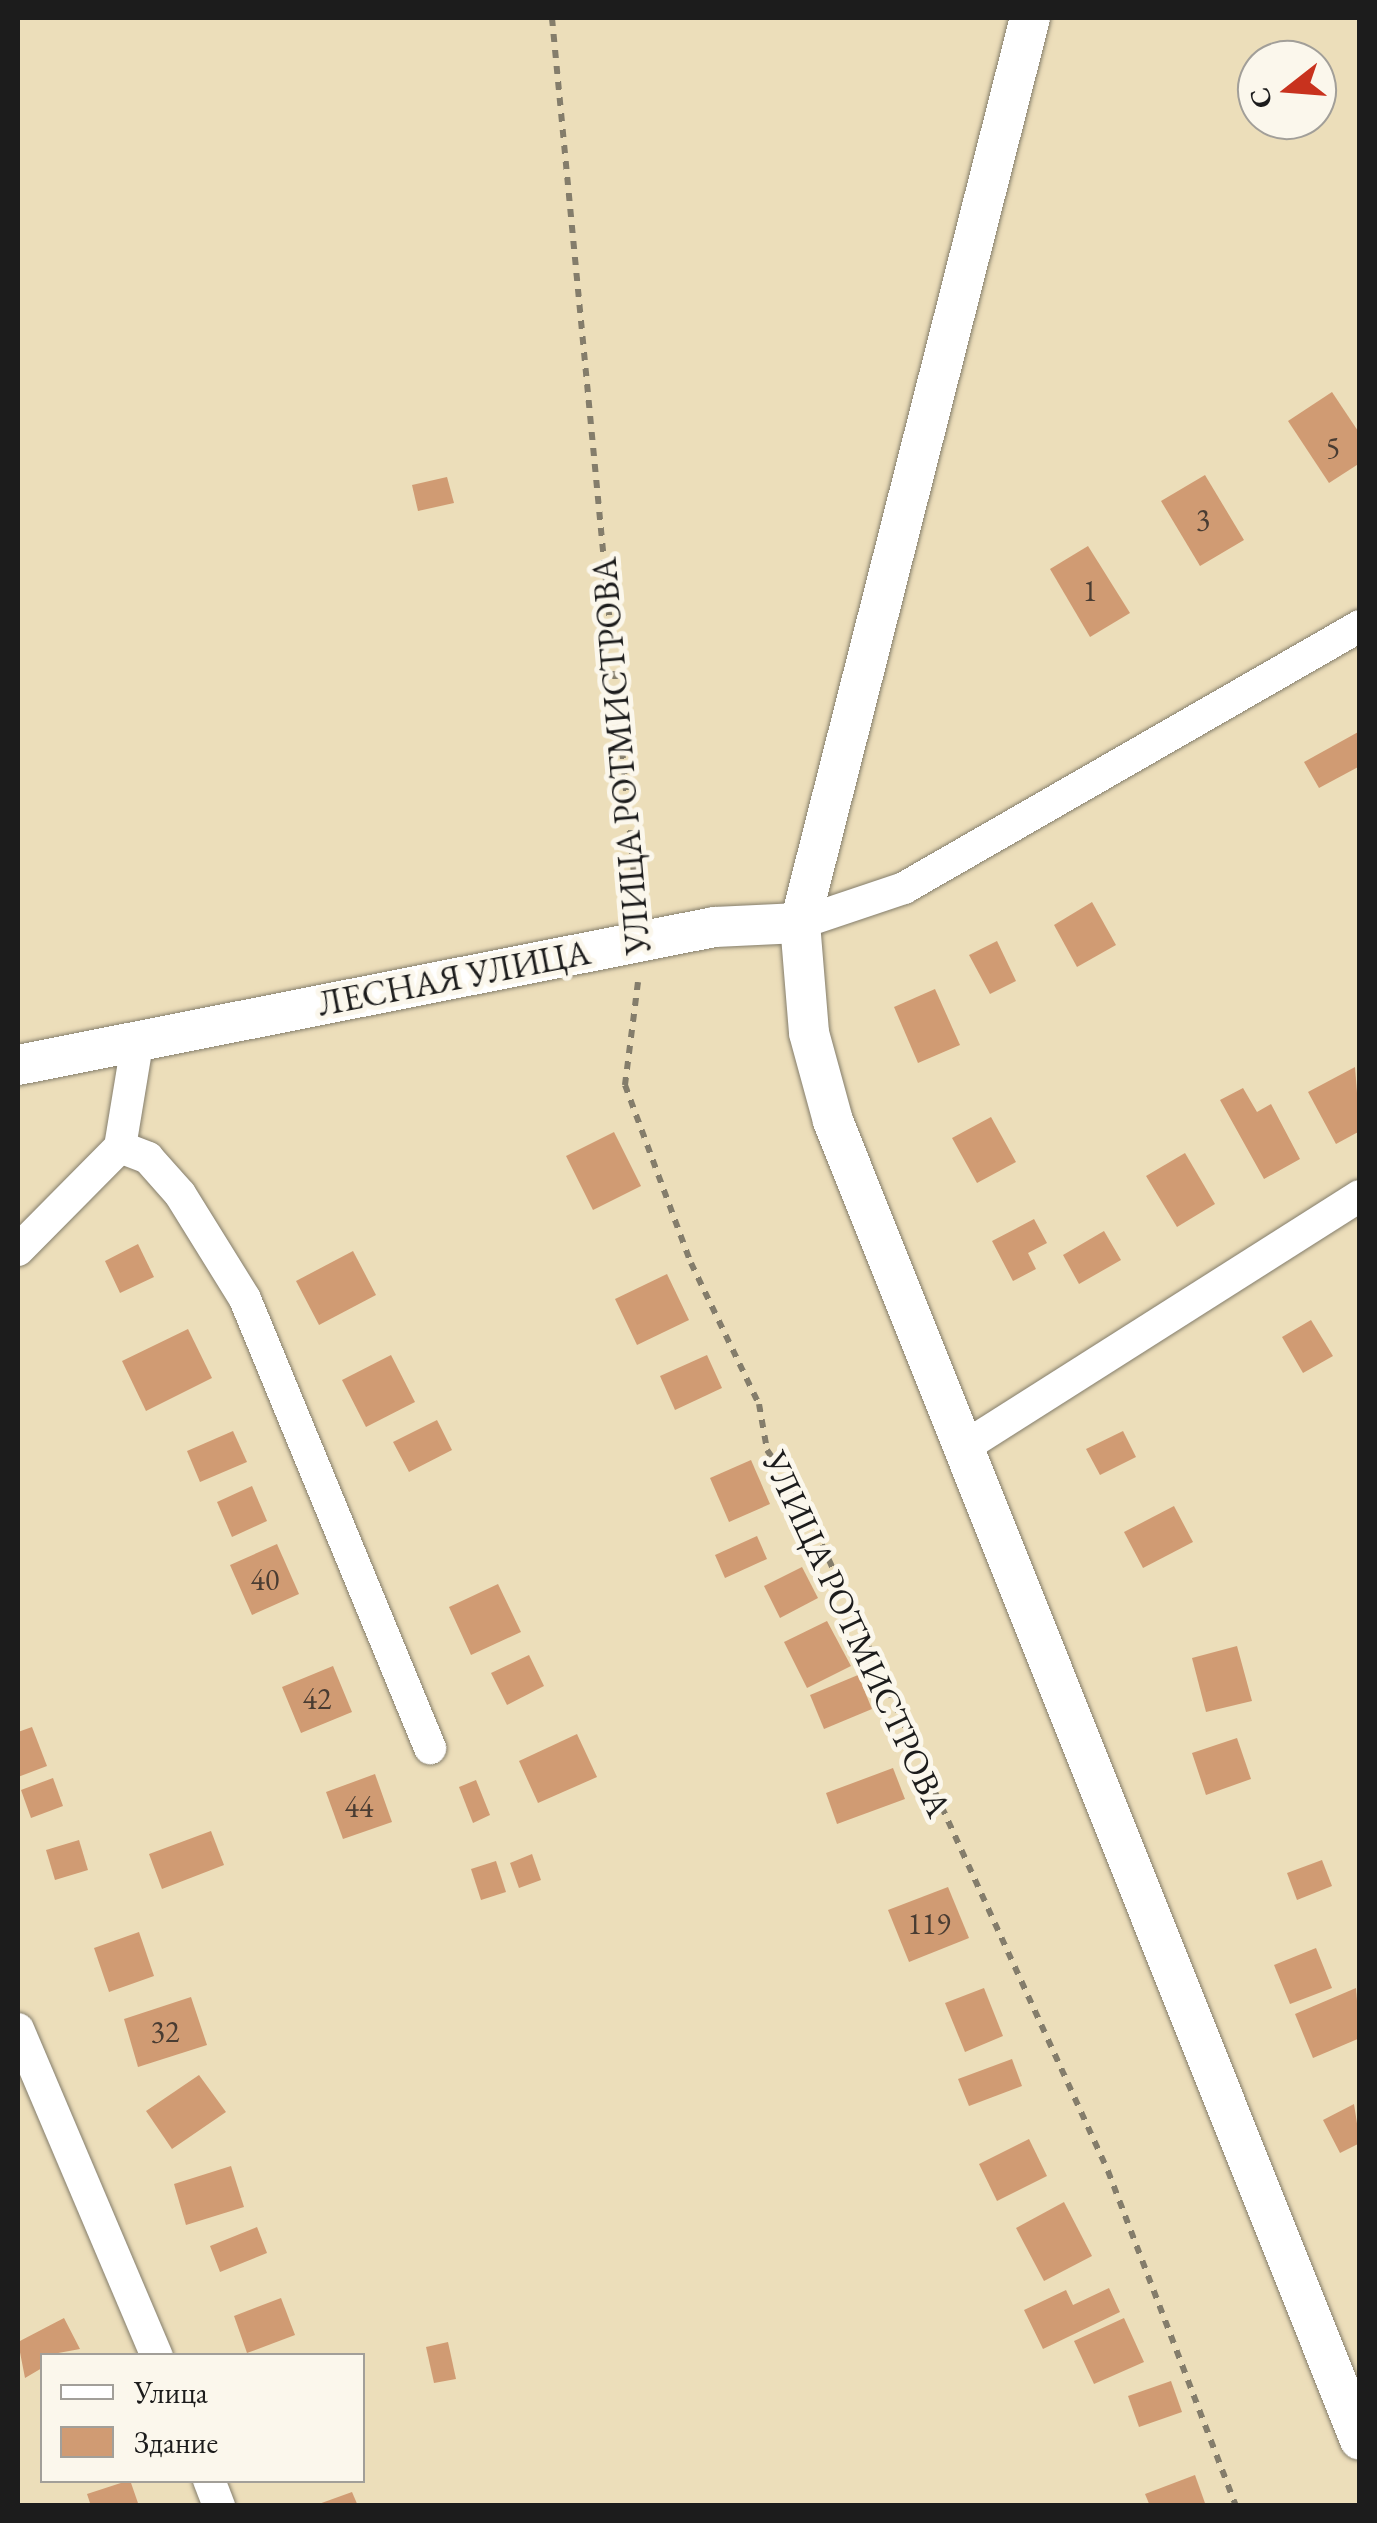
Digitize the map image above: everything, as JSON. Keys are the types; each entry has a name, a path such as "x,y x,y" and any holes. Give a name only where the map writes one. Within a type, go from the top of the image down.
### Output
{"street":[{"path":"1030,18 800,923 809,1033 832,1121 1360,2440"},
{"name":"ЛЕСНАЯ УЛИЦА","path":"18,1065 138,1038 640,942 800,923 904,888 1360,626"},
{"path":"18,1250 120,1147 138,1038"},
{"path":"120,1147 148,1158 180,1194 244,1299 430,1748"},
{"path":"962,1449 1360,1196"},
{"path":"18,2029 156,2353"}],"path":[{"name":"УЛИЦА РОТМИСТРОВА","path":"552,18 640,942 625,1086 672,1213 759,1404 767,1450 802,1501 1108,2172 1236,2506"}],"building":[{"path":"1332,392 1360,434 1360,463 1329,483 1288,421"},
{"path":"1205,475 1244,540 1200,566 1161,501"},
{"path":"447,477 454,503 418,511 412,485"},
{"path":"1088,546 1130,613 1090,637 1050,569"},
{"path":"1360,731 1360,766 1319,788 1304,762"},
{"path":"1092,902 1116,945 1077,967 1054,925"},
{"path":"997,941 1016,981 990,994 969,955"},
{"path":"935,989 960,1045 918,1063 894,1007"},
{"path":"1355,1067 1360,1131 1336,1144 1308,1092"},
{"path":"1243,1088 1257,1112 1271,1104 1300,1159 1264,1179 1220,1100"},
{"path":"991,1117 1016,1162 977,1183 952,1138"},
{"path":"614,1132 641,1186 593,1210 566,1156"},
{"path":"1185,1153 1215,1204 1177,1227 1146,1176"},
{"path":"1034,1219 1047,1243 1028,1253 1036,1269 1013,1281 992,1241"},
{"path":"1104,1231 1121,1260 1079,1284 1063,1255"},
{"path":"138,1244 154,1277 120,1293 105,1261"},
{"path":"353,1251 376,1295 319,1325 296,1281"},
{"path":"667,1274 689,1320 637,1345 615,1299"},
{"path":"1311,1320 1333,1356 1303,1373 1282,1337"},
{"path":"188,1329 212,1378 146,1411 122,1361"},
{"path":"391,1355 415,1402 366,1427 342,1380"},
{"path":"707,1355 722,1388 675,1410 660,1376"},
{"path":"437,1420 452,1450 409,1472 393,1442"},
{"path":"233,1431 247,1462 200,1482 187,1451"},
{"path":"1123,1431 1136,1457 1100,1475 1086,1449"},
{"path":"751,1460 770,1504 729,1522 710,1478"},
{"path":"252,1486 267,1521 232,1537 217,1502"},
{"path":"1174,1506 1193,1542 1143,1568 1124,1532"},
{"path":"757,1536 767,1559 725,1578 715,1555"},
{"path":"277,1544 299,1594 252,1615 230,1565"},
{"path":"802,1567 818,1598 780,1618 764,1586"},
{"path":"498,1584 521,1632 471,1655 449,1607"},
{"path":"827,1621 851,1666 807,1688 784,1642"},
{"path":"1237,1646 1252,1701 1206,1712 1192,1658"},
{"path":"529,1655 544,1686 507,1705 491,1673"},
{"path":"333,1666 352,1712 301,1733 282,1687"},
{"path":"858,1675 872,1709 824,1729 810,1695"},
{"path":"32,1727 47,1766 18,1777 18,1732"},
{"path":"577,1734 597,1777 538,1803 519,1761"},
{"path":"1237,1738 1251,1779 1206,1795 1192,1753"},
{"path":"893,1768 905,1799 837,1824 826,1793"},
{"path":"375,1774 392,1822 343,1839 326,1792"},
{"path":"53,1778 63,1806 31,1818 21,1790"},
{"path":"476,1780 490,1815 473,1823 459,1787"},
{"path":"211,1831 224,1865 162,1889 149,1854"},
{"path":"79,1840 88,1870 55,1880 46,1850"},
{"path":"532,1854 541,1880 519,1888 510,1863"},
{"path":"1322,1860 1332,1886 1297,1900 1287,1873"},
{"path":"496,1861 506,1892 481,1900 471,1869"},
{"path":"948,1887 969,1938 909,1962 888,1910"},
{"path":"139,1932 154,1976 109,1992 94,1948"},
{"path":"1316,1948 1332,1988 1290,2004 1274,1965"},
{"path":"984,1988 1003,2036 965,2052 945,2003"},
{"path":"1356,1988 1360,2038 1313,2058 1295,2014"},
{"path":"191,1997 207,2045 138,2067 124,2019"},
{"path":"1012,2059 1022,2086 969,2106 958,2079"},
{"path":"199,2075 226,2112 172,2149 146,2111"},
{"path":"1354,2104 1360,2143 1340,2153 1323,2120"},
{"path":"1029,2139 1047,2176 997,2201 979,2164"},
{"path":"231,2166 244,2207 186,2225 174,2184"},
{"path":"1064,2202 1092,2256 1044,2281 1016,2228"},
{"path":"257,2227 267,2253 220,2272 210,2246"},
{"path":"1109,2288 1120,2312 1043,2349 1024,2310 1066,2290 1073,2305"},
{"path":"281,2298 295,2335 247,2353 234,2316"},
{"path":"64,2318 80,2349 40,2353 40,2369 25,2378 18,2342"},
{"path":"1124,2318 1144,2362 1094,2384 1074,2341"},
{"path":"448,2342 456,2379 434,2383 426,2347"},
{"path":"1171,2381 1182,2412 1139,2427 1128,2396"},
{"path":"1195,2475 1206,2506 1150,2506 1145,2494"},
{"path":"131,2483 139,2506 91,2506 87,2494"},
{"path":"352,2492 358,2506 316,2506 316,2505"}]}
